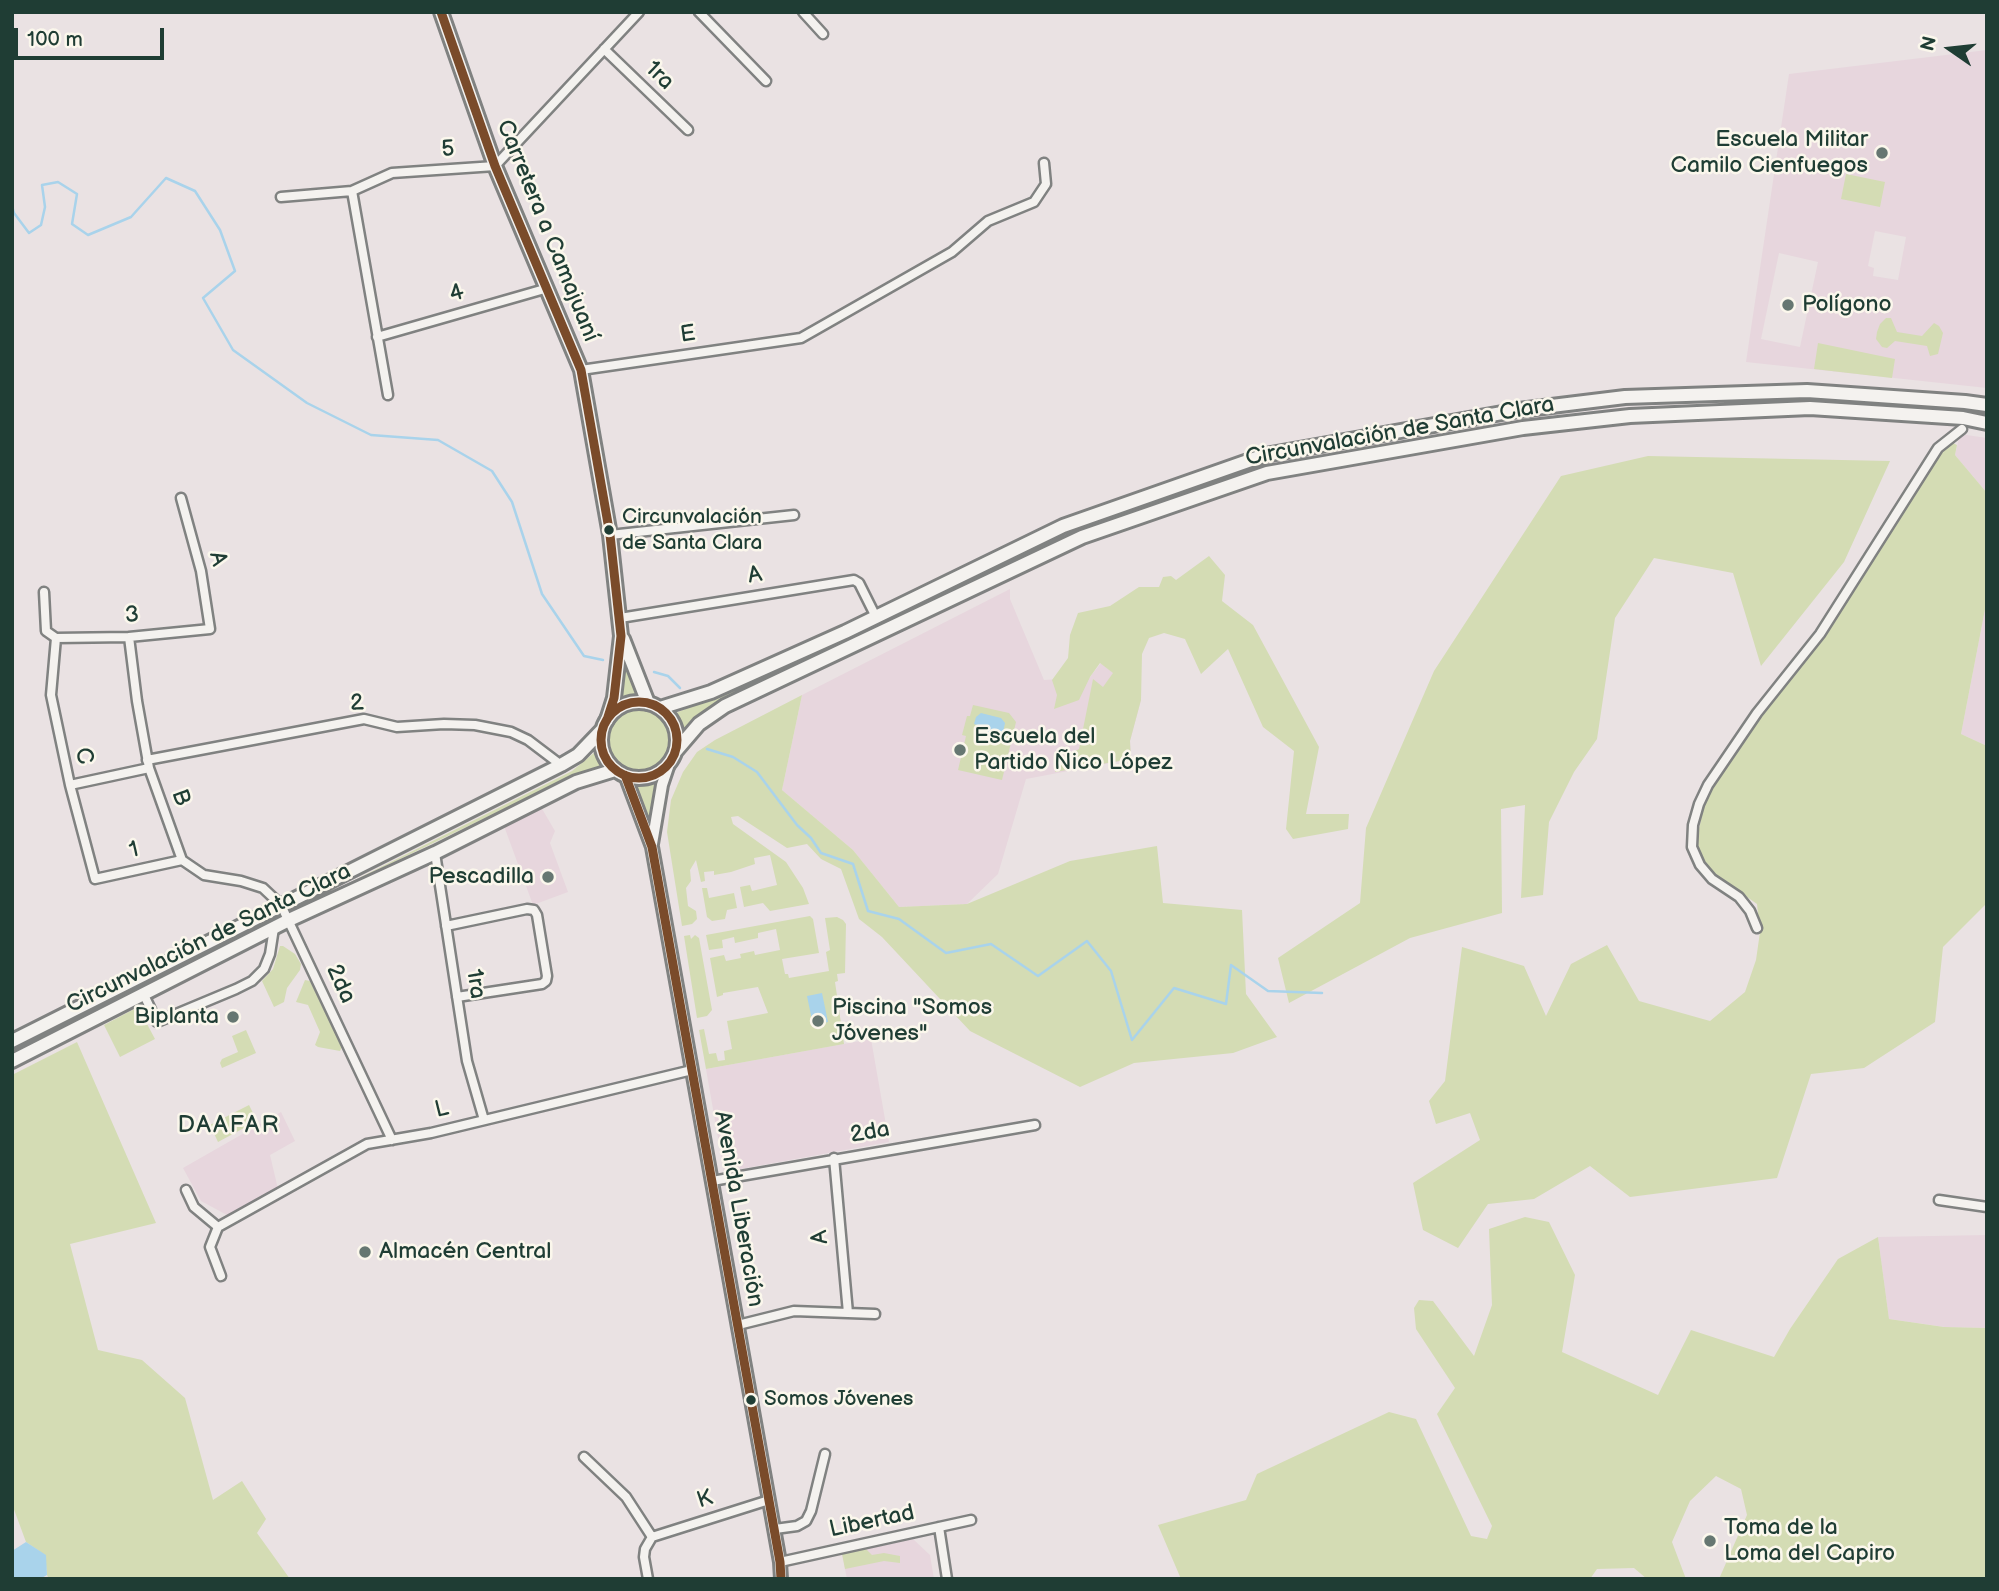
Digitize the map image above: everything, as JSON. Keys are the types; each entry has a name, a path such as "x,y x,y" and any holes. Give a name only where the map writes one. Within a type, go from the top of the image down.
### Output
{"main road":[{"name":"Carretera a Camajuaní","path":"441,12 495,166 581,370 610,535 620,618 621,636 614,698 605,725"},
{"name":"Circunvalación de Santa Clara","path":"654,706 711,692 876,617 1063,526 1265,455 1519,410 1625,397 1807,391 1987,405"},
{"path":"1963,424 1965,402"},
{"name":"Circunvalación de Santa Clara","path":"673,757 699,724 725,706 1082,537 1267,473 1523,428 1630,416 1810,408 1963,424 1987,423"},
{"name":"Carretera a Camajuaní","path":"621,636 654,706"},
{"path":"636,702 654,706 669,716 675,727 677,740 673,757 661,771 650,776 637,778 620,773 603,752 605,725 614,711 625,705 636,702"},
{"name":"Circunvalación de Santa Clara","path":"12,1041 158,970 281,905 561,765 578,755 605,725"},
{"name":"Avenida Liberación","path":"652,847 662,785 673,757"},
{"name":"Circunvalación de Santa Clara","path":"12,1061 289,920 435,853 576,782 620,773"},
{"name":"Avenida Liberación","path":"620,773 652,847 775,1529 781,1579"}],"street":[{"path":"495,166 639,12"},
{"path":"699,12 766,81"},
{"path":"803,12 823,34"},
{"name":"1ra","path":"604,50 688,130"},
{"name":"E","path":"581,370 801,338 952,252 988,221 1034,202 1046,184 1044,163"},
{"name":"5","path":"281,198 352,191 392,173 495,166"},
{"path":"352,191 388,395"},
{"name":"4","path":"377,337 548,288"},
{"path":"1757,928 1750,911 1739,897 1713,879 1700,865 1692,847 1693,825 1699,804 1708,785 1757,713 1821,634 1938,448 1963,424"},
{"name":"A","path":"181,498 201,571 210,629"},
{"path":"610,535 794,515"},
{"name":"A","path":"620,618 849,580 859,583 876,617"},
{"path":"44,592 46,631 55,638"},
{"name":"3","path":"55,638 129,636 210,629"},
{"name":"B","path":"129,636 148,764 182,860"},
{"name":"C","path":"55,638 51,695 69,785 95,879"},
{"name":"2","path":"69,785 148,764 364,719 397,727 464,724 511,732 528,740 561,765"},
{"name":"1ra","path":"435,853 467,1061 484,1120"},
{"path":"182,860 204,875 241,881 263,888 281,905"},
{"name":"1","path":"95,879 182,860"},
{"name":"2da","path":"281,905 392,1140"},
{"path":"446,926 527,909 534,911 537,915 547,976 542,984 457,997"},
{"path":"144,995 156,1022 252,981 264,969 270,954 274,928"},
{"name":"L","path":"218,1227 367,1144 484,1120 692,1070"},
{"name":"2da","path":"712,1181 1035,1125"},
{"name":"A","path":"834,1158 848,1313"},
{"path":"186,1190 194,1207 218,1227 210,1247 221,1276"},
{"path":"1939,1200 1987,1207"},
{"path":"738,1325 794,1311 875,1314"},
{"path":"775,1529 797,1526 806,1521 825,1454"},
{"path":"584,1457 626,1497 652,1537 644,1556 648,1579"},
{"name":"K","path":"652,1537 769,1500"},
{"name":"Libertad","path":"780,1562 971,1520"},
{"path":"939,1527 947,1579"}],"shaded area":[{"name":"Escuela Militar Camilo Cienfuegos","path":"1987,50 1987,388 1746,362 1789,74","holes":["1875,231 1906,237 1898,280 1873,276 1874,268 1868,266","1779,253 1818,262 1800,347 1761,339"]},
{"path":"1960,434 1987,438 1987,493 1955,455"},
{"name":"Escuela del Partido Ñico López","path":"1010,589 1010,599 1044,680 1090,677 1101,663 1114,673 1104,687 1141,700 1130,741 1131,759 1026,779 998,874 967,904 899,907 853,850 782,790 802,695"},
{"path":"1987,599 1987,746 1961,734"},
{"path":"541,807 555,831 550,843 568,892 533,905 504,826"},
{"path":"871,1039 889,1142 724,1172 706,1069"},
{"path":"281,1112 295,1141 270,1155 278,1189 227,1215 201,1201 183,1168"},
{"path":"1987,1235 1987,1328 1945,1327 1889,1319 1878,1237"},
{"path":"913,1539 930,1555 934,1579 847,1579 842,1554"}],"green space":[{"path":"1846,174 1885,182 1880,207 1841,199"},
{"path":"1886,318 1891,318 1897,332 1922,336 1934,323 1939,326 1943,333 1938,354 1930,356 1927,346 1895,341 1887,348 1882,347 1876,339 1880,324"},
{"path":"1818,343 1895,359 1892,378 1814,369"},
{"path":"1951,442 1957,445 1955,455 1987,493 1987,599 1961,734 1987,746 1987,903 1943,947 1935,1022 1864,1068 1811,1074 1777,1178 1630,1197 1590,1166 1534,1199 1488,1204 1458,1248 1423,1230 1413,1183 1480,1140 1470,1113 1436,1124 1429,1101 1445,1081 1462,947 1524,966 1546,1016 1571,964 1607,945 1639,1001 1710,1021 1745,992 1756,960 1760,932 1757,904 1702,862 1696,844 1704,805 1712,787 1764,711 1824,637 1943,447"},
{"path":"1648,456 1890,461 1844,562 1761,666 1733,573 1654,558 1615,618 1597,739 1574,772 1549,822 1543,895 1521,898 1525,805 1501,809 1502,913 1410,938 1289,1003 1278,958 1360,903 1366,828 1434,671 1561,476"},
{"path":"1209,556 1225,575 1222,601 1253,625 1319,747 1306,814 1349,814 1348,829 1293,839 1286,829 1294,751 1263,727 1228,649 1201,674 1185,639 1164,633 1149,638 1142,654 1141,700 1130,741 1131,759 1055,772 1056,761 1079,749 1093,679 1103,687 1113,673 1100,663 1079,700 1054,709 1057,695 1052,680 1068,658 1070,635 1078,613 1110,606 1139,587 1159,587 1163,577 1171,576 1176,580"},
{"path":"826,648 828,652 723,701 683,729 676,713"},
{"path":"625,657 642,695 619,699 623,680"},
{"path":"802,695 782,790 853,850 899,907 967,904 1070,861 1157,846 1163,903 1242,910 1246,994 1277,1037 1233,1053 1134,1063 1080,1087 970,1031 882,937 859,919 841,869 821,859 807,844 787,848 738,816 731,817 733,824 786,862 803,888 809,904 770,911 763,903 744,907 740,887 750,885 752,891 777,885 770,855 754,858 755,864 731,872 714,875 714,871 704,872 705,881 701,882 696,860 690,870 691,881 686,888 688,906 696,911 697,919 692,924 682,926 667,832 671,800 683,772 697,752 715,740"},
{"path":"973,705 1009,713 1016,722 1002,780 958,770 966,736 962,735"},
{"path":"639,710 651,712 661,719 668,729 668,753 661,763 651,770 639,772 627,770 617,763 610,753 608,741 610,729 617,719 627,712"},
{"path":"595,752 603,769 574,775 303,906 572,771"},
{"path":"657,782 650,830 632,787"},
{"path":"702,888 707,888 709,898 734,893 737,908 727,910 725,919 712,921 707,917"},
{"path":"810,916 813,919 819,953 782,959 785,974 788,974 789,978 829,971 826,952 830,950 825,918 837,917 843,920 846,924 845,973 837,974 838,981 835,982 844,1044 706,1069 699,1030 704,1029 709,1054 716,1053 718,1061 725,1060 724,1051 732,1049 727,1021 768,1013 758,987 723,993 717,997 710,958 724,955 726,961 741,958 740,954 754,951 755,955 780,950 776,929 758,933 758,938 735,943 734,937 722,940 723,948 709,950 706,935"},
{"path":"261,924 264,926 12,1055 12,1049"},
{"path":"690,935 691,939 695,935 699,938 712,1010 707,1016 697,1018 684,936"},
{"path":"280,946 295,954 301,964 300,970 287,988 284,1002 274,1007 262,981 273,969"},
{"path":"305,980 310,981 342,1047 340,1051 315,1045 320,1032 308,1005 296,1002"},
{"path":"138,1007 155,1039 120,1057 104,1025"},
{"path":"246,1030 256,1053 222,1068 222,1059 238,1052 232,1036"},
{"path":"77,1042 156,1223 70,1244 98,1350 142,1360 185,1398 213,1500 242,1481 266,1519 257,1533 290,1579 49,1579 45,1555 26,1542 12,1504 12,1075"},
{"path":"249,1105 257,1121 218,1142 210,1125"},
{"path":"1525,1217 1549,1222 1575,1275 1562,1352 1658,1395 1691,1330 1774,1357 1838,1259 1878,1237 1889,1319 1944,1327 1987,1328 1987,1579 1719,1579 1747,1515 1741,1489 1716,1476 1690,1501 1672,1542 1686,1579 1647,1579 1634,1568 1597,1569 1590,1579 1181,1579 1158,1525 1246,1500 1257,1474 1389,1412 1416,1419 1471,1536 1487,1539 1492,1526 1437,1414 1455,1388 1416,1329 1414,1308 1419,1300 1433,1301 1474,1356 1492,1305 1489,1229"},
{"path":"866,1549 872,1555 884,1553 900,1556 900,1563 884,1561 845,1569 842,1554"}],"water":[{"path":"981,713 1001,718 1005,723 1003,733 997,737 979,733 977,725 974,724"},
{"path":"822,993 828,1022 813,1025 807,996"},
{"path":"26,1542 46,1555 47,1575 40,1579 12,1579 12,1551"}],"waterway":[{"path":"12,206 29,233 41,225 45,207 42,185 58,182 77,194 72,224 88,235 131,217 166,178 195,191 220,230 235,271 203,298 233,350 307,403 371,435 438,440 492,471 512,502 542,594 584,656 603,660"},
{"path":"654,672 668,676 680,688"},
{"path":"707,749 733,757 757,772 821,853 853,864 868,911 899,919 946,953 991,944 1038,976 1087,941 1111,971 1132,1040 1174,988 1226,1004 1231,965 1268,991 1322,993"}],"transit line":[{"path":"441,12 495,166 581,370 610,535 621,636 614,698 607,720"},
{"path":"639,702 653,705 666,713 674,726 677,740 674,754 666,767 653,775 639,778 625,775 612,767 604,754 601,740 604,726 612,713 625,705 639,702"},
{"path":"625,775 652,847 781,1579"}],"place":[{"name":"Escuela Militar Camilo Cienfuegos","path":"1882,153"},
{"name":"Polígono","path":"1788,305"},
{"name":"Circunvalación de Santa Clara","path":"609,530"},
{"name":"Escuela del Partido Ñico López","path":"960,750"},
{"name":"Pescadilla","path":"548,877"},
{"name":"Biplanta","path":"233,1017"},
{"name":"Piscina \"Somos Jóvenes\"","path":"818,1021"},
{"name":"Almacén Central","path":"365,1252"},
{"name":"Somos Jóvenes","path":"751,1400"},
{"name":"Toma de la Loma del Capiro","path":"1710,1541"}],"district":[{"name":"DAAFAR","path":"229,1126"}]}
